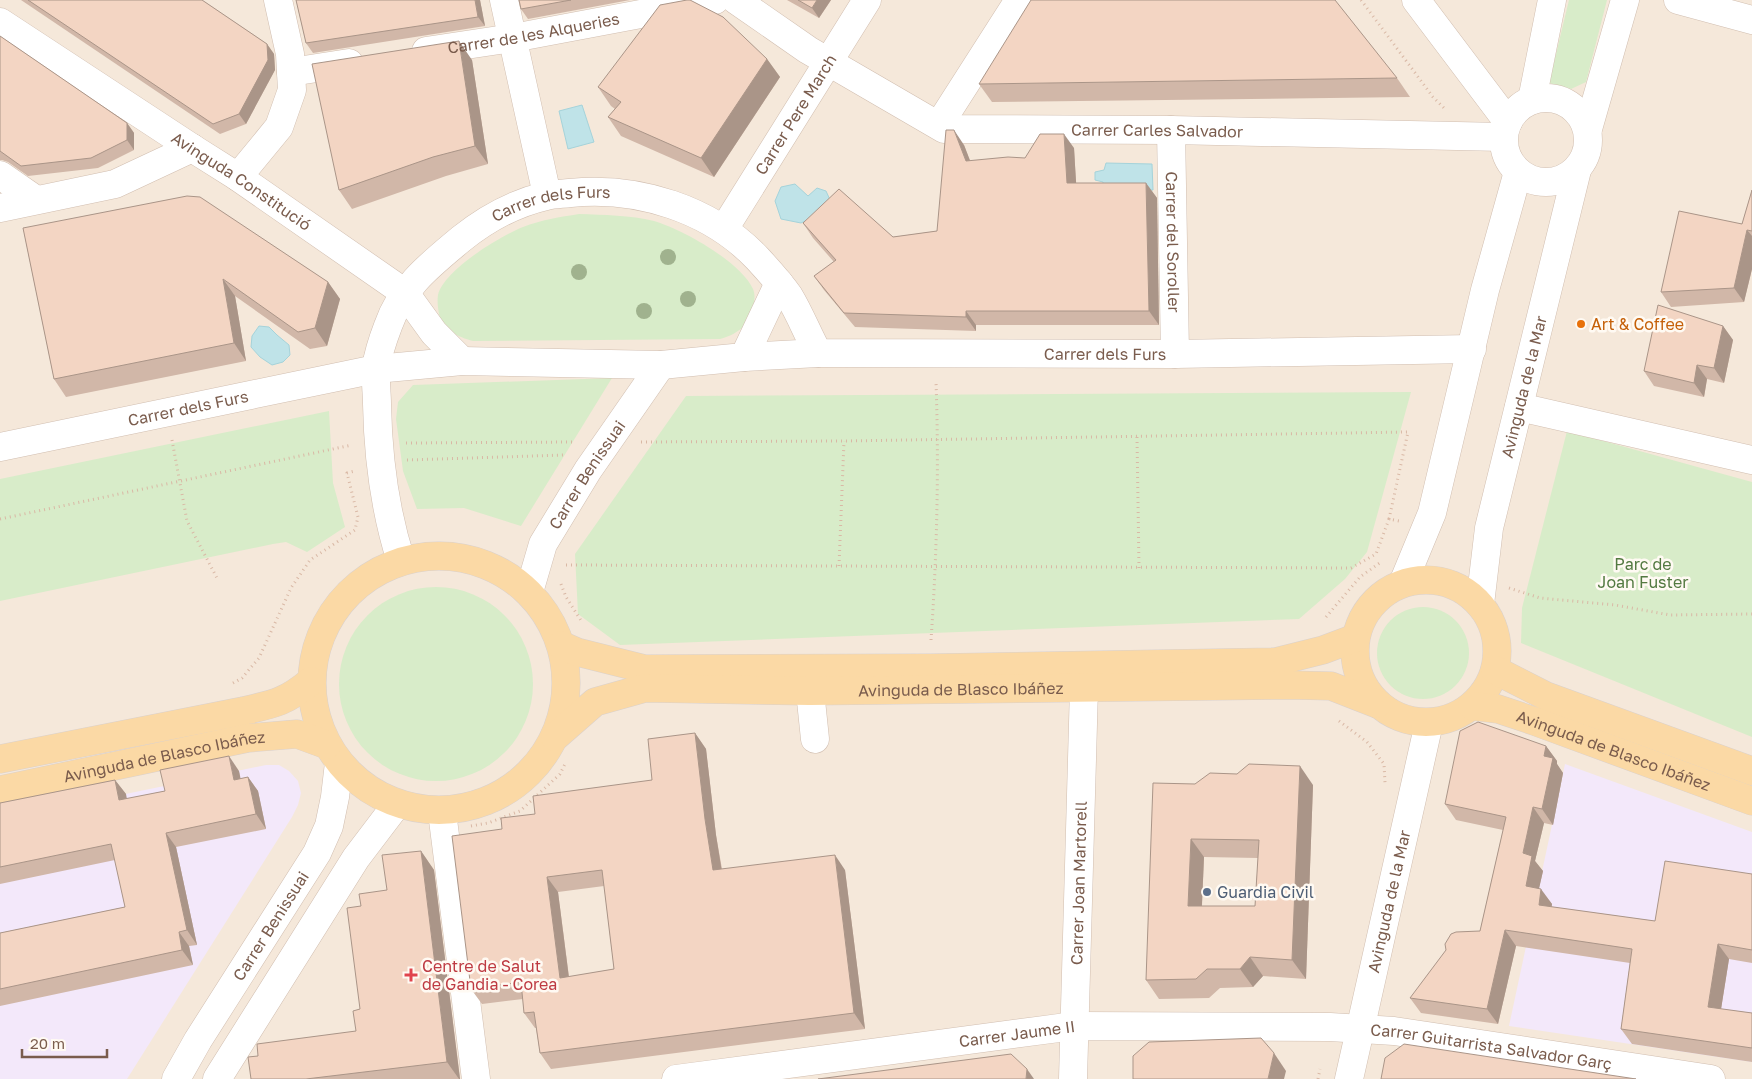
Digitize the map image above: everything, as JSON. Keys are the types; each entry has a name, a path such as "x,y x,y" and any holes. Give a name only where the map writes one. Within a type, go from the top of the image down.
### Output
{"main road":[{"path":"435,556 469,559 501,571 529,592 548,616 562,645 567,676 565,707 555,737 538,764 514,787 484,802 442,812 398,804 368,790 333,754 315,714 311,681 318,642 336,607 365,579 401,561 435,556"},
{"path":"1423,580 1444,582 1463,590 1480,604 1492,624 1498,647 1495,670 1490,684 1472,706 1452,718 1429,723 1410,721 1393,715 1378,704 1366,691 1358,674 1354,656 1355,638 1361,620 1372,605 1386,592 1403,583 1423,580"},
{"name":"Avinguda de Blasco Ibáñez","path":"562,645 577,652 645,670 931,668 1275,662 1323,650 1355,638"},
{"name":"Avinguda de Blasco Ibáñez","path":"1495,670 1546,696 1752,771"},
{"name":"Avinguda de Blasco Ibáñez","path":"0,759 280,702 294,695 311,681"},
{"name":"Avinguda de Blasco Ibáñez","path":"555,737 595,702 645,688 810,691 1289,685 1331,686 1378,704"},
{"name":"Avinguda de Blasco Ibáñez","path":"1472,706 1498,709 1534,721 1752,801"},
{"name":"Avinguda de Blasco Ibáñez","path":"0,790 248,738 297,734 333,754"}],"street":[{"path":"238,177 279,128 292,90 290,54 278,0"},
{"path":"504,0 547,195"},
{"name":"Carrer de les Alqueries","path":"401,55 513,38 715,0"},
{"name":"Carrer Carles Salvador","path":"736,0 828,63 944,128 1470,136 1506,129"},
{"name":"Carrer Pere March","path":"724,229 867,0"},
{"path":"939,125 1019,0"},
{"path":"1416,0 1506,129"},
{"path":"1532,100 1552,0"},
{"path":"1588,129 1578,111 1570,105 1552,98 1541,97 1522,105 1513,112 1506,129 1507,156 1518,172 1529,179 1542,182 1554,182 1566,178 1577,170 1587,151 1589,143 1588,129 1625,0"},
{"path":"1678,0 1752,20"},
{"name":"Avinguda Constitució","path":"0,22 238,177 405,293 434,333 462,362"},
{"path":"291,72 373,59"},
{"name":"Carrer del Soroller","path":"1170,130 1175,354"},
{"path":"0,208 115,184 192,148"},
{"name":"Avinguda de la Mar","path":"1480,604 1486,541 1577,170"},
{"path":"1403,583 1432,514 1485,290 1518,172"},
{"path":"0,175 36,200"},
{"name":"Carrer dels Furs","path":"376,369 388,324 405,293 422,271 466,235 498,214 519,204 547,195 585,191 613,192 650,197 724,229 758,259 789,297 818,353"},
{"path":"744,357 779,284"},
{"name":"Carrer dels Furs","path":"0,447 376,369 462,362 660,364 818,353 1175,354 1472,348"},
{"name":"Carrer Benissuai","path":"529,592 549,565 543,544 588,470 660,364"},
{"path":"376,369 380,454 392,536 401,561"},
{"path":"1519,407 1752,460"},
{"name":"Carrer Joan Martorell","path":"1073,1079 1084,688"},
{"path":"810,691 815,740"},
{"name":"Avinguda de la Mar","path":"1349,1079 1429,723"},
{"name":"Carrer Benissuai","path":"176,1079 198,1040 316,852 329,826 335,797 333,754"},
{"path":"217,1079 356,858 398,804"},
{"path":"442,812 476,1079"},
{"name":"Carrer Jaume II","path":"676,1079 1074,1026 1330,1027 1360,1029"},
{"name":"Carrer Guitarrista Salvador Garç","path":"1360,1029 1394,1031 1711,1079"}],"path":[{"path":"1361,0 1433,97 1470,136"},
{"path":"931,668 937,566 938,439 936,354"},
{"path":"166,413 187,521 218,580"},
{"path":"223,685 233,683 242,678 259,658 291,588 310,560 354,530 358,518 347,473 380,454 608,442 844,441 1408,432 1389,519 1376,554 1351,568 549,565"},
{"path":"1137,437 1139,568"},
{"path":"839,566 844,441"},
{"path":"0,519 357,444 396,460 572,455 588,470"},
{"path":"1389,519 1404,522"},
{"path":"1322,620 1360,577 1384,560"},
{"path":"549,565 559,578 566,597 583,625"},
{"path":"1509,579 1507,588 1540,598 1615,605 1670,614 1752,614"},
{"path":"1343,714 1339,721 1367,742 1384,764 1385,791"},
{"path":"1318,1079 1330,1027"}],"shaded area":[{"path":"0,0 1752,0 1752,1079 0,1079"},
{"path":"1565,764 1752,832 1752,1062 1509,1026"},
{"path":"266,765 279,765 289,771 298,781 301,793 298,805 127,1079 0,1079 0,820"}],"green space":[{"path":"1569,0 1607,0 1586,82 1571,89 1549,83"},
{"path":"579,214 626,216 654,221 680,231 709,248 736,268 753,289 754,303 747,322 736,333 720,339 473,341 457,335 448,329 439,314 438,295 442,285 461,265 513,231 544,221"},
{"path":"612,378 521,526 464,508 417,509 403,471 396,419 398,402 413,385"},
{"path":"1411,392 1367,552 1345,579 1299,619 620,645 578,614 575,554 686,396"},
{"path":"329,411 333,483 345,527 307,552 286,542 273,544 0,601 0,479"},
{"name":"Parc de Joan Fuster","path":"1567,431 1752,482 1752,737 1521,643 1522,608"},
{"path":"446,587 455,588 482,598 505,615 517,630 526,647 532,665 532,703 526,721 517,738 505,753 490,765 473,774 455,780 426,781 417,780 390,770 374,759 361,746 350,730 340,703 339,674 340,665 350,638 361,622 374,609 390,598 417,588"},
{"path":"1423,607 1441,610 1456,620 1466,635 1469,653 1466,671 1456,686 1441,696 1423,699 1405,696 1390,686 1380,671 1377,653 1380,635 1390,620 1405,610"}],"water":[{"path":"582,105 594,142 568,149 559,111"},
{"path":"1106,163 1152,164 1153,190 1104,190 1103,182 1095,180 1095,172 1104,170"},
{"path":"795,184 808,196 817,188 826,191 831,202 817,215 801,223 781,219 775,201 781,187"},
{"path":"259,326 269,327 289,345 290,355 283,362 272,365 260,357 251,347 252,336"}],"building":[{"path":"28,0 202,0 267,44 268,60 239,114 213,124"},
{"path":"296,0 475,0 478,17 306,43"},
{"path":"519,0 571,0 521,9"},
{"path":"687,0 723,17 767,59 701,158 608,117 621,102 598,87 660,5"},
{"path":"798,0 817,0 812,8"},
{"path":"1031,0 1335,0 1397,78 979,84"},
{"path":"0,36 127,123 127,140 91,158 21,166 0,151"},
{"path":"459,41 475,146 433,157 339,190 312,64"},
{"path":"946,130 954,130 966,161 1008,157 1025,158 1040,134 1064,134 1067,183 1146,183 1149,311 966,311 966,317 844,313 814,276 836,260 803,223 839,189 893,237 937,231"},
{"path":"1752,190 1752,231 1747,230 1734,288 1661,292 1679,211 1742,224"},
{"path":"187,196 200,197 328,282 315,328 298,332 223,279 234,343 54,379 23,228"},
{"path":"1658,305 1723,326 1714,368 1697,365 1694,383 1644,371"},
{"path":"1478,722 1546,746 1544,756 1553,758 1542,809 1533,807 1523,853 1532,856 1526,886 1541,889 1539,905 1655,921 1665,861 1752,874 1752,950 1718,944 1708,1007 1752,1013 1752,1048 1621,1029 1632,949 1505,930 1487,1009 1410,998 1446,950 1445,944 1451,934 1480,931 1506,817 1445,804 1460,731"},
{"path":"695,733 713,870 835,855 854,1013 540,1053 534,1012 524,1013 521,982 471,989 452,836 502,829 501,818 535,814 533,796 652,780 648,739","holes":["602,870 614,969 560,978 547,877"]},
{"path":"229,756 234,780 248,777 256,814 166,833 187,930 179,932 182,950 0,989 0,933 125,907 111,844 0,867 0,803 115,780 119,800 165,791 160,770"},
{"path":"1249,764 1300,766 1292,960 1250,957 1240,969 1207,969 1196,979 1146,980 1153,783 1195,784 1210,773 1237,774","holes":["1191,839 1259,840 1255,906 1188,906"]},
{"name":"Centre de Salut de Gandia - Corea","path":"421,851 447,1062 306,1079 251,1079 248,1057 258,1056 257,1044 356,1031 353,1011 360,1009 347,908 361,906 359,894 387,890 382,855"},
{"path":"1261,1038 1274,1053 1268,1079 1133,1079 1133,1056 1149,1042"},
{"path":"1404,1044 1636,1079 1381,1079 1385,1058"},
{"path":"1011,1054 1027,1069 1026,1079 818,1079"}],"place":[{"name":"Art & Coffee","path":"1581,324"},
{"name":"Guardia Civil","path":"1207,892"},
{"name":"Centre de Salut de Gandia - Corea","path":"411,975"}]}
